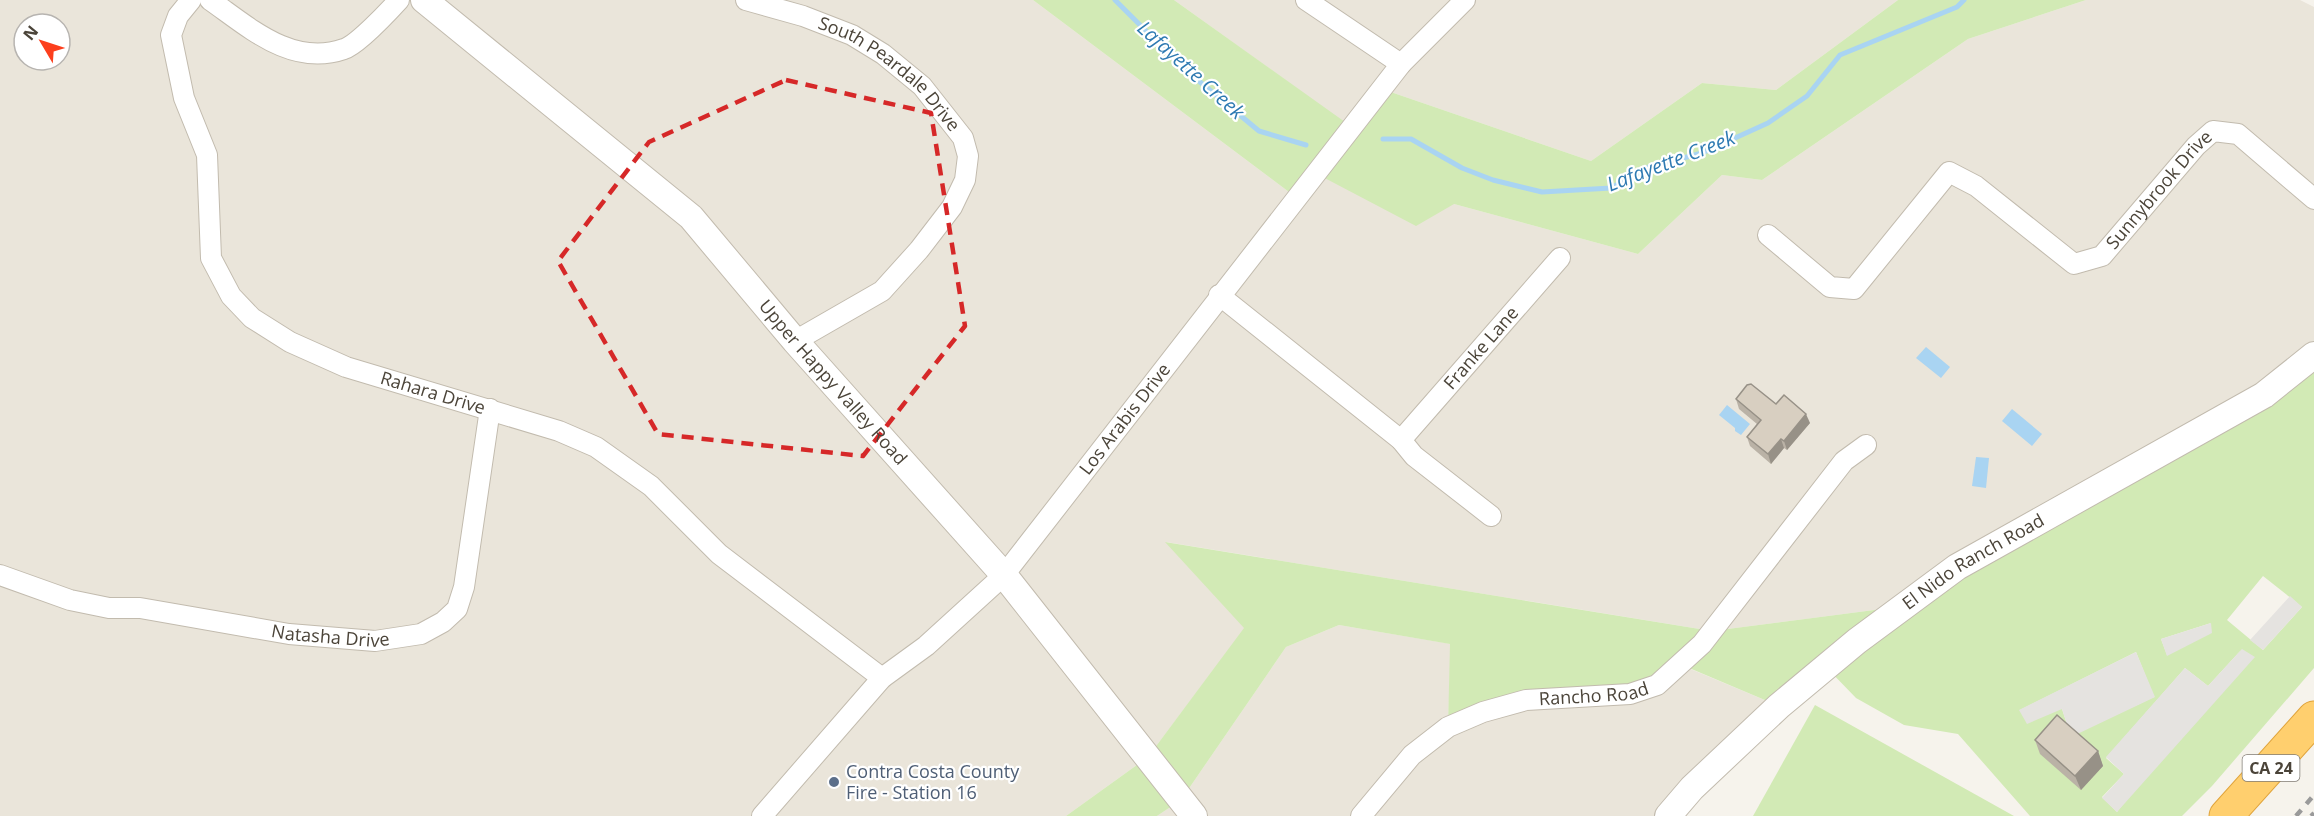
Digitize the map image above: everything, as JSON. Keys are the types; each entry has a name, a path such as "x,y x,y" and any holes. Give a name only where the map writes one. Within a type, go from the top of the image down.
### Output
{"highway":[{"name":"CA 24","path":"2226,816 2314,718"}],"street":[{"name":"Rahara Drive","path":"191,0 177,16 171,35 184,98 207,155 211,258 231,296 252,318 290,342 337,363 559,431 596,447 651,486 719,554 882,678"},
{"path":"210,0 281,47 310,55 345,49 382,18 399,0"},
{"name":"Upper Happy Valley Road","path":"424,0 691,217 795,341 1004,574 1194,816"},
{"name":"South Peardale Drive","path":"746,0 803,16 852,35 883,54 922,86 963,138 968,156 965,180 952,207 919,250 882,291 795,341"},
{"path":"1306,0 1401,64"},
{"name":"Los Arabis Drive","path":"762,816 882,678 926,646 1004,574 1401,64 1465,0"},
{"name":"Sunnybrook Drive","path":"1768,235 1830,287 1854,290 1949,172 1976,186 2074,264 2102,256 2196,146 2213,131 2238,135 2314,199"},
{"name":"Franke Lane","path":"1401,440 1560,258"},
{"path":"1219,295 1401,440 1414,456 1491,516"},
{"name":"El Nido Ranch Road","path":"1668,816 1692,788 1779,706 1857,641 1957,567 2264,395 2314,355"},
{"name":"Natasha Drive","path":"0,575 70,600 99,606 140,608 289,634 375,641 421,634 443,622 457,609 464,587 490,409"},
{"name":"Rancho Road","path":"1361,816 1412,755 1448,727 1483,712 1526,700 1630,694 1657,685 1702,644 1844,461 1866,445"}],"highlighted area":[{"path":"786,80 931,113 965,326 863,456 658,434 558,261 649,142"}],"shaded area":[{"path":"0,0 1033,0 1297,198 1317,173 1454,204 1638,254 1722,175 1762,180 1968,39 2086,0 2300,0 2314,7 2314,355 1905,606 1712,631 1166,542 1245,628 1148,757 1066,816 0,816"},
{"path":"1174,0 1898,0 1776,90 1702,83 1591,161 1382,89 1352,128"},
{"path":"2290,596 2302,607 2263,650 2250,640"},
{"path":"2211,623 2212,633 2167,656 2161,639"},
{"path":"1339,625 1451,644 1448,726 1681,665 1779,706 1668,816 1157,816 1181,800 1286,647"},
{"path":"2242,649 2255,657 2117,812 2102,798 2124,774 2106,757 2185,668 2208,686"},
{"path":"2136,652 2155,697 2071,737 2062,709 2027,724 2019,710"}],"green space":[{"path":"1033,0 1174,0 1352,127 1382,89 1591,161 1702,83 1776,90 1898,0 2086,0 1968,39 1762,180 1722,175 1638,254 1454,204 1416,226 1317,174 1297,198"},
{"path":"2314,355 2314,668 2212,786 2182,816 2030,816 1958,734 1904,725 1856,698 1826,667 1779,706 1682,665 1657,685 1526,700 1448,727 1450,644 1339,625 1286,647 1181,800 1157,816 1066,816 1148,757 1244,628 1165,542 1712,631 1905,606","holes":["2263,576 2302,607 2263,650 2227,620","2211,623 2168,655 2161,639","2242,649 2117,812 2102,797 2124,774 2106,758 2185,668 2208,686","2136,652 2154,697 2071,736 2062,709 2020,710"]},
{"path":"1815,705 2014,816 1753,816"}],"water":[{"path":"1926,347 1950,367 1941,378 1916,358"},
{"path":"1727,405 1750,424 1741,435 1719,415"},
{"path":"2012,409 2042,434 2032,446 2002,421"},
{"path":"1976,457 1989,458 1986,488 1972,486"}],"building":[{"path":"1751,384 1776,404 1784,395 1806,414 1784,441 1781,439 1768,454 1747,437 1761,420 1736,399 1747,385"},
{"path":"2057,715 2098,751 2075,776 2035,740"}],"waterway":[{"name":"Lafayette Creek","path":"1115,0 1182,67 1259,131 1306,145"},
{"name":"Lafayette Creek","path":"1383,139 1411,139 1462,168 1493,180 1542,192 1611,188 1649,167 1702,153 1768,123 1807,96 1840,55 1957,7 1964,0"}],"railway":[{"path":"2296,816 2314,795"},
{"path":"2311,816 2314,813"}],"place":[{"name":"Contra Costa County Fire - Station 16","path":"834,782"}]}
